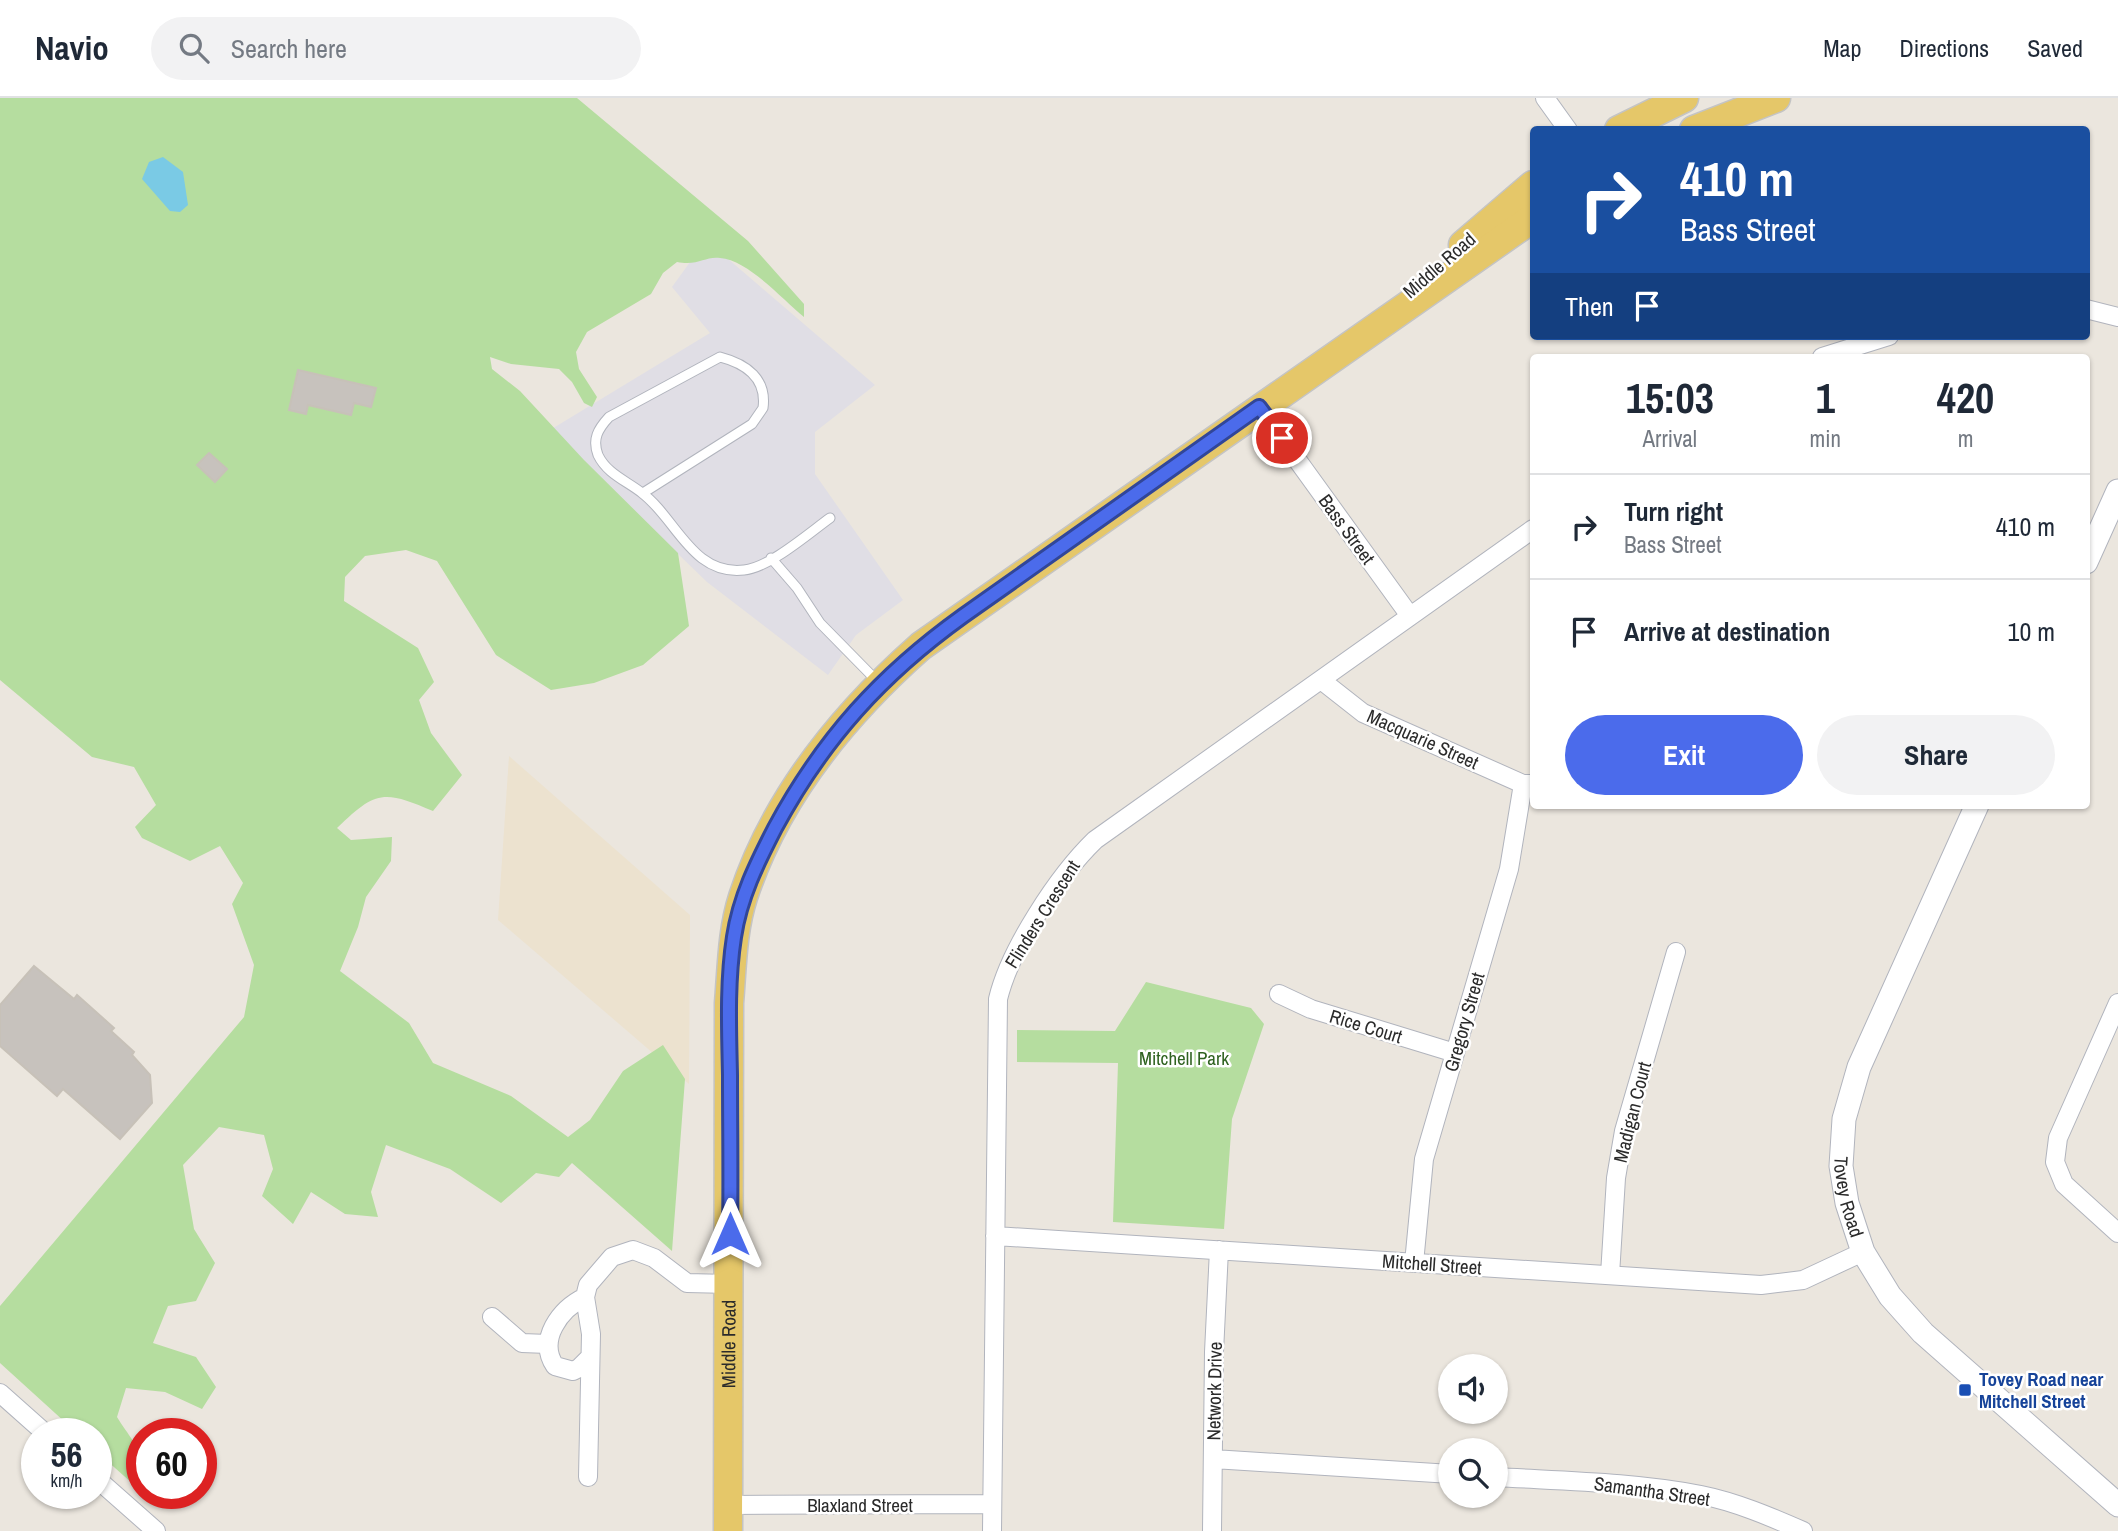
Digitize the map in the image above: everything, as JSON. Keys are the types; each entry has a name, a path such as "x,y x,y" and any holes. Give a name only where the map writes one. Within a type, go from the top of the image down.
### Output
{"main road":[{"path":"1627,126 1684,98"},
{"path":"1704,126 1776,98"},
{"name":"Middle Road","path":"1346,346 1530,189"},
{"name":"Middle Road","path":"728,1518 729,1003 734,937 743,898 757,863 799,783 846,719 920,646 1530,220"}],"street":[{"path":"1545,98 1565,126"},
{"path":"2090,310 2118,317"},
{"path":"1832,354 1876,340"},
{"name":"Bass Street","path":"1259,407 1410,616"},
{"path":"2090,553 2118,491"},
{"name":"Flinders Crescent","path":"992,1531 998,999 1004,972 1070,864 1095,840 1530,531"},
{"name":"Macquarie Street","path":"1321,680 1363,713 1528,784"},
{"name":"Gregory Street","path":"1414,1263 1424,1159 1508,869 1528,784"},
{"name":"Tovey Road","path":"1975,809 1859,1068 1844,1119 1841,1166 1847,1203 1863,1252 1889,1296 1923,1333 2118,1504"},
{"name":"Madigan Court","path":"1610,1275 1616,1178 1624,1131 1676,952"},
{"name":"Rice Court","path":"1279,994 1311,1009 1455,1053"},
{"path":"2118,1003 2058,1138 2055,1162 2064,1184 2118,1233"},
{"name":"Mitchell Street","path":"995,1236 1760,1285 1803,1280 1863,1252"},
{"path":"589,1358 579,1368 562,1369 550,1359 548,1344 560,1317 584,1297 588,1285 612,1257 633,1250 654,1258 687,1283 730,1284"},
{"name":"Network Drive","path":"1212,1531 1219,1250"},
{"path":"584,1297 590,1313 588,1478"},
{"path":"492,1317 522,1343 548,1344"},
{"path":"0,1394 28,1418"},
{"path":"1213,1459 1438,1473"},
{"name":"Samantha Street","path":"1508,1478 1641,1486 1704,1495 1766,1515 1803,1531"},
{"path":"112,1492 156,1531"},
{"name":"Blaxland Street","path":"728,1518 992,1504"}],"lane":[{"path":"643,493 752,424 763,408 765,396 762,384 753,372 720,357 609,417 597,429 598,454 605,465 643,493 697,555 708,562 744,570 771,558 830,518"},
{"path":"771,558 797,588 820,623 880,683"}],"shaded area":[{"path":"706,240 875,385 815,432 815,474 903,600 856,635 828,675 707,582 550,430 710,333 672,287"},
{"path":"509,756 690,915 689,1084 498,920"}],"green space":[{"path":"0,98 577,98 748,241 804,304 804,317 753,273 731,260 715,258 691,263 677,262 663,273 651,294 587,332 576,352 579,369 597,397 592,407 584,403 572,382 559,369 511,364 490,357 492,369 520,391 584,460 678,553 689,626 643,665 594,683 551,690 496,655 437,561 406,550 365,556 345,577 344,601 418,648 434,682 419,700 431,733 462,775 433,811 403,799 381,797 362,806 337,828 351,840 392,837 391,861 366,897 358,927 340,971 409,1023 433,1063 511,1096 568,1137 590,1120 623,1071 663,1045 685,1079 672,1251 572,1163 559,1177 536,1173 501,1203 450,1169 386,1145 371,1192 378,1217 345,1214 311,1192 293,1224 262,1196 273,1169 264,1135 219,1127 183,1165 194,1229 215,1263 196,1301 168,1306 153,1343 196,1357 216,1387 202,1409 165,1392 126,1388 117,1417 126,1430 126,1478 112,1465 112,1418 60,1418 0,1363 0,1306 244,1017 254,965 232,904 243,883 220,846 190,861 142,838 135,827 156,805 134,767 92,757 0,680"},
{"name":"Mitchell Park","path":"1146,982 1251,1008 1264,1024 1232,1119 1224,1229 1113,1222 1118,1063 1017,1062 1017,1030 1115,1031"}],"water":[{"path":"163,157 183,172 188,205 180,212 170,211 142,179 149,162"}],"building":[{"path":"298,370 376,388 371,407 354,403 351,415 308,405 306,414 289,410"},
{"path":"209,453 227,469 215,482 197,465"},
{"path":"34,966 74,999 77,995 114,1028 111,1031 134,1052 132,1055 150,1075 152,1103 120,1139 63,1089 57,1096 0,1046 0,1005"}],"place":[{"name":"Tovey Road near Mitchell Street","path":"1965,1390"}],"route":[{"path":"730,1234 729,1003 734,937 743,898 757,863 799,783 846,719 920,646 1259,407 1282,438"}]}
